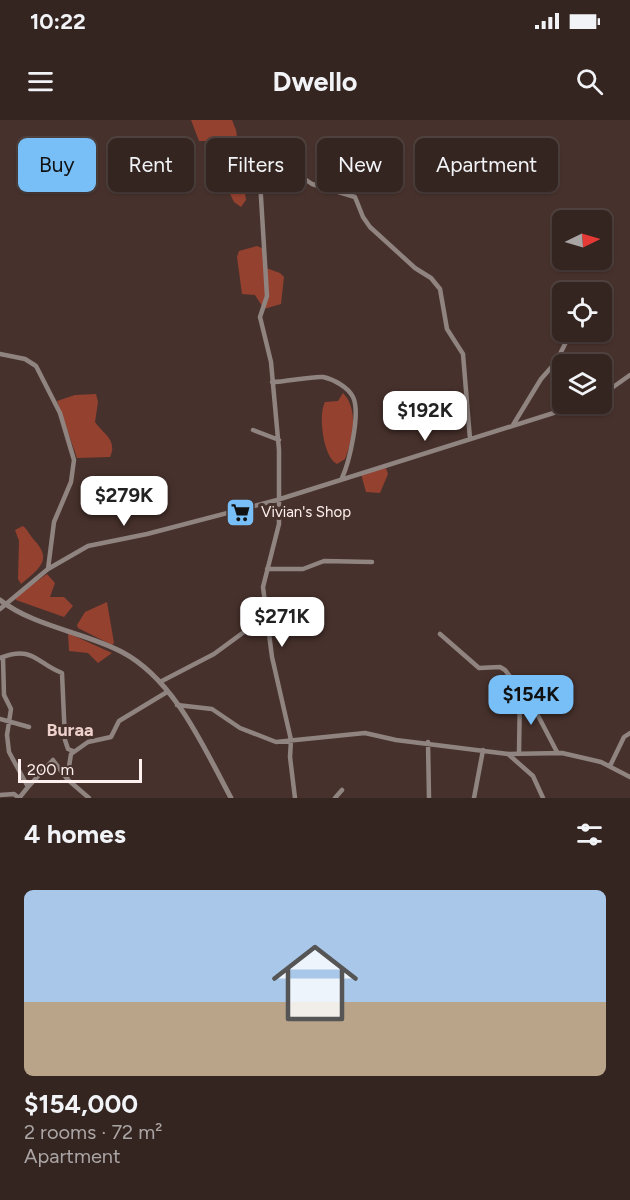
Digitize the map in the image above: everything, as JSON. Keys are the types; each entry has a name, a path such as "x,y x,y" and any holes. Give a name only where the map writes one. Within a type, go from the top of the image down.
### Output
{"street":[{"path":"295,798 290,757 291,741 269,631 263,587 278,530 279,440 266,335 260,315 267,293 260,181 262,155 283,156 296,173 312,184 356,198 363,217 370,227 415,268 439,286 447,329 463,351 470,439"},
{"path":"512,426 541,379 556,362 567,342"},
{"path":"0,354 25,359 36,366 60,413 74,460 71,482 54,522 48,569"},
{"path":"612,388 630,375"},
{"path":"272,382 322,377 342,385 353,397 350,455 342,478"},
{"path":"0,609 3,602 48,569 69,555 96,543 147,534 277,500 552,413"},
{"path":"253,430 279,440"},
{"path":"267,569 308,568 324,561 372,562"},
{"path":"3,602 54,627 123,652 144,666 160,682 177,705 231,798"},
{"path":"269,631 307,627 315,613"},
{"path":"160,682 214,654 267,615"},
{"path":"440,634 479,668 502,668 537,713 557,752"},
{"path":"28,787 10,757 7,739 11,709 4,695 2,658 13,653 31,654 42,659 50,669 62,673 65,740 68,749 73,751"},
{"path":"519,753 520,690"},
{"path":"67,778 69,758 73,751 88,742 111,737 119,722 167,692"},
{"path":"177,705 212,709 240,728 271,741 365,733 396,740 428,742 508,754 557,752 610,766 630,777"},
{"path":"0,718 29,727"},
{"path":"610,766 624,737 630,734"},
{"path":"428,742 429,798"},
{"path":"474,798 483,750"},
{"path":"508,754 533,776 543,798"},
{"path":"0,795 19,797 53,760 67,778 89,798"},
{"path":"335,798 342,790"}],"shaded area":[{"path":"191,120 232,120 237,138 206,138 206,141 199,141"},
{"path":"229,192 245,192 246,200 241,207 234,202"},
{"path":"257,246 262,248 266,268 284,277 281,304 264,309 255,295 242,294 237,257 239,251"},
{"path":"343,393 351,407 353,424 345,459 337,464 332,460 325,445 322,416 325,402 338,401"},
{"path":"96,394 98,402 95,422 111,442 112,451 110,457 77,458 57,401 75,395"},
{"path":"386,468 388,474 380,493 366,492 361,474"},
{"path":"23,526 40,548 43,559 38,569 21,584 18,579 19,541 15,530"},
{"path":"47,574 55,583 50,597 64,597 73,606 64,617 16,600 15,597"},
{"path":"107,602 114,643 112,645 78,628 77,625 85,612"},
{"path":"68,633 112,653 98,663 88,653 69,651"}],"place":[{"name":"Vivian's Shop","path":"240,512"}],"district":[{"name":"Buraa","path":"70,730"}]}
